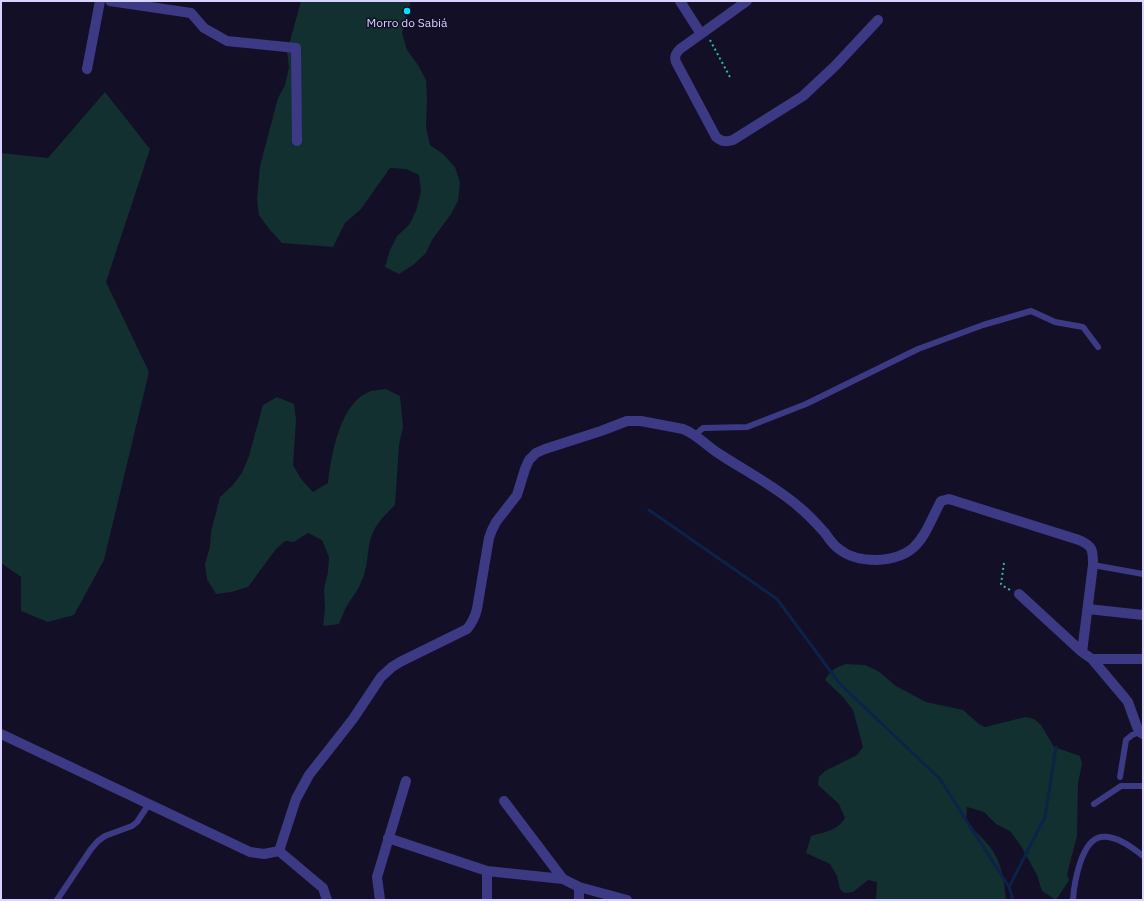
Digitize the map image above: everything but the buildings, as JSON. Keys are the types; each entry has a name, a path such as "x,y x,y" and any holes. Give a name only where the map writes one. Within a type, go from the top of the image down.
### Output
{"street":[{"path":"87,69 100,1"},
{"path":"110,1 191,13 204,28 227,41 296,48 297,141"},
{"path":"680,1 703,32"},
{"path":"748,1 703,32 675,54 676,62 716,137 720,141 726,142 733,140 803,96 835,66 878,20"},
{"path":"279,851 296,800 309,775 352,719 381,677 392,667 467,629 471,624 476,609 489,538 496,522 517,495 524,469 529,460 536,453 545,449 627,421 641,421 683,429 695,435 717,452 798,506 812,518 837,548 844,553 864,560 881,560 898,556 910,551 923,536 941,501 949,499 1080,540 1087,544 1093,552 1093,564 1082,652"},
{"path":"1019,594 1082,652 1092,659 1128,702 1135,722 1142,733"},
{"path":"1088,609 1143,615"},
{"path":"1092,659 1143,659"},
{"path":"1,734 250,852 264,854 279,851"},
{"path":"380,900 377,876 406,781"},
{"path":"504,801 563,879"},
{"path":"388,838 487,871 563,879 579,887 627,900"},
{"path":"279,851 323,888 327,900"},
{"path":"487,871 487,900"},
{"path":"579,887 579,900"}],"lane":[{"path":"695,435 702,428 747,427 806,404 918,349 983,325 1031,311 1055,322 1083,326 1098,347"},
{"path":"1093,564 1143,574"},
{"path":"1120,777 1126,740 1132,735 1142,733"},
{"path":"1094,804 1121,786 1143,786"},
{"path":"57,900 98,841 105,836 132,826 137,822 149,804"},
{"path":"1073,900 1076,876 1080,862 1091,842 1100,837 1114,838 1132,847 1143,856"}],"path":[{"path":"703,32 731,79"},
{"path":"1004,563 1001,584 1002,586 1019,594"}],"green space":[{"path":"301,1 411,1 402,33 407,50 418,65 426,80 426,128 430,145 443,154 455,167 460,183 458,201 451,214 432,240 426,253 413,265 399,274 385,267 390,250 397,236 409,225 416,211 421,191 419,175 406,169 390,168 361,209 345,223 333,247 282,243 259,215 257,199 260,166 278,98 285,85 289,67 287,52"},
{"path":"105,92 150,149 106,282 149,372 104,560 74,615 48,622 21,611 21,577 1,563 1,153 48,158"},
{"path":"386,389 400,396 403,427 399,445 395,505 372,533 364,576 345,609 339,624 323,626 325,608 324,589 328,572 329,557 322,540 308,533 294,542 285,541 276,549 248,587 231,592 216,594 207,579 205,564 210,547 211,532 220,497 232,486 242,473 249,456 263,405 277,397 294,404 296,420 293,465 301,479 313,492 328,483 339,431 352,406 360,397 371,391"},
{"path":"846,664 865,665 878,671 896,686 926,702 963,710 979,724 985,727 1025,717 1034,719 1041,725 1054,747 1080,756 1082,764 1078,783 1077,836 1067,874 1069,880 1056,900 1042,891 1037,875 1021,846 1010,831 996,824 984,812 967,807 966,822 987,844 994,853 1000,865 1006,900 876,900 877,882 868,880 853,892 844,893 840,889 837,876 830,864 806,853 811,836 838,826 845,818 839,804 818,785 819,777 825,771 857,755 863,747 853,710 843,697 825,680 829,674 839,666"}],"waterway":[{"path":"649,510 777,599 840,684 940,779 1009,887 1013,900"},
{"path":"1009,887 1045,817 1056,747"}],"place":[{"name":"Morro do Sabiá","path":"407,11"}]}
